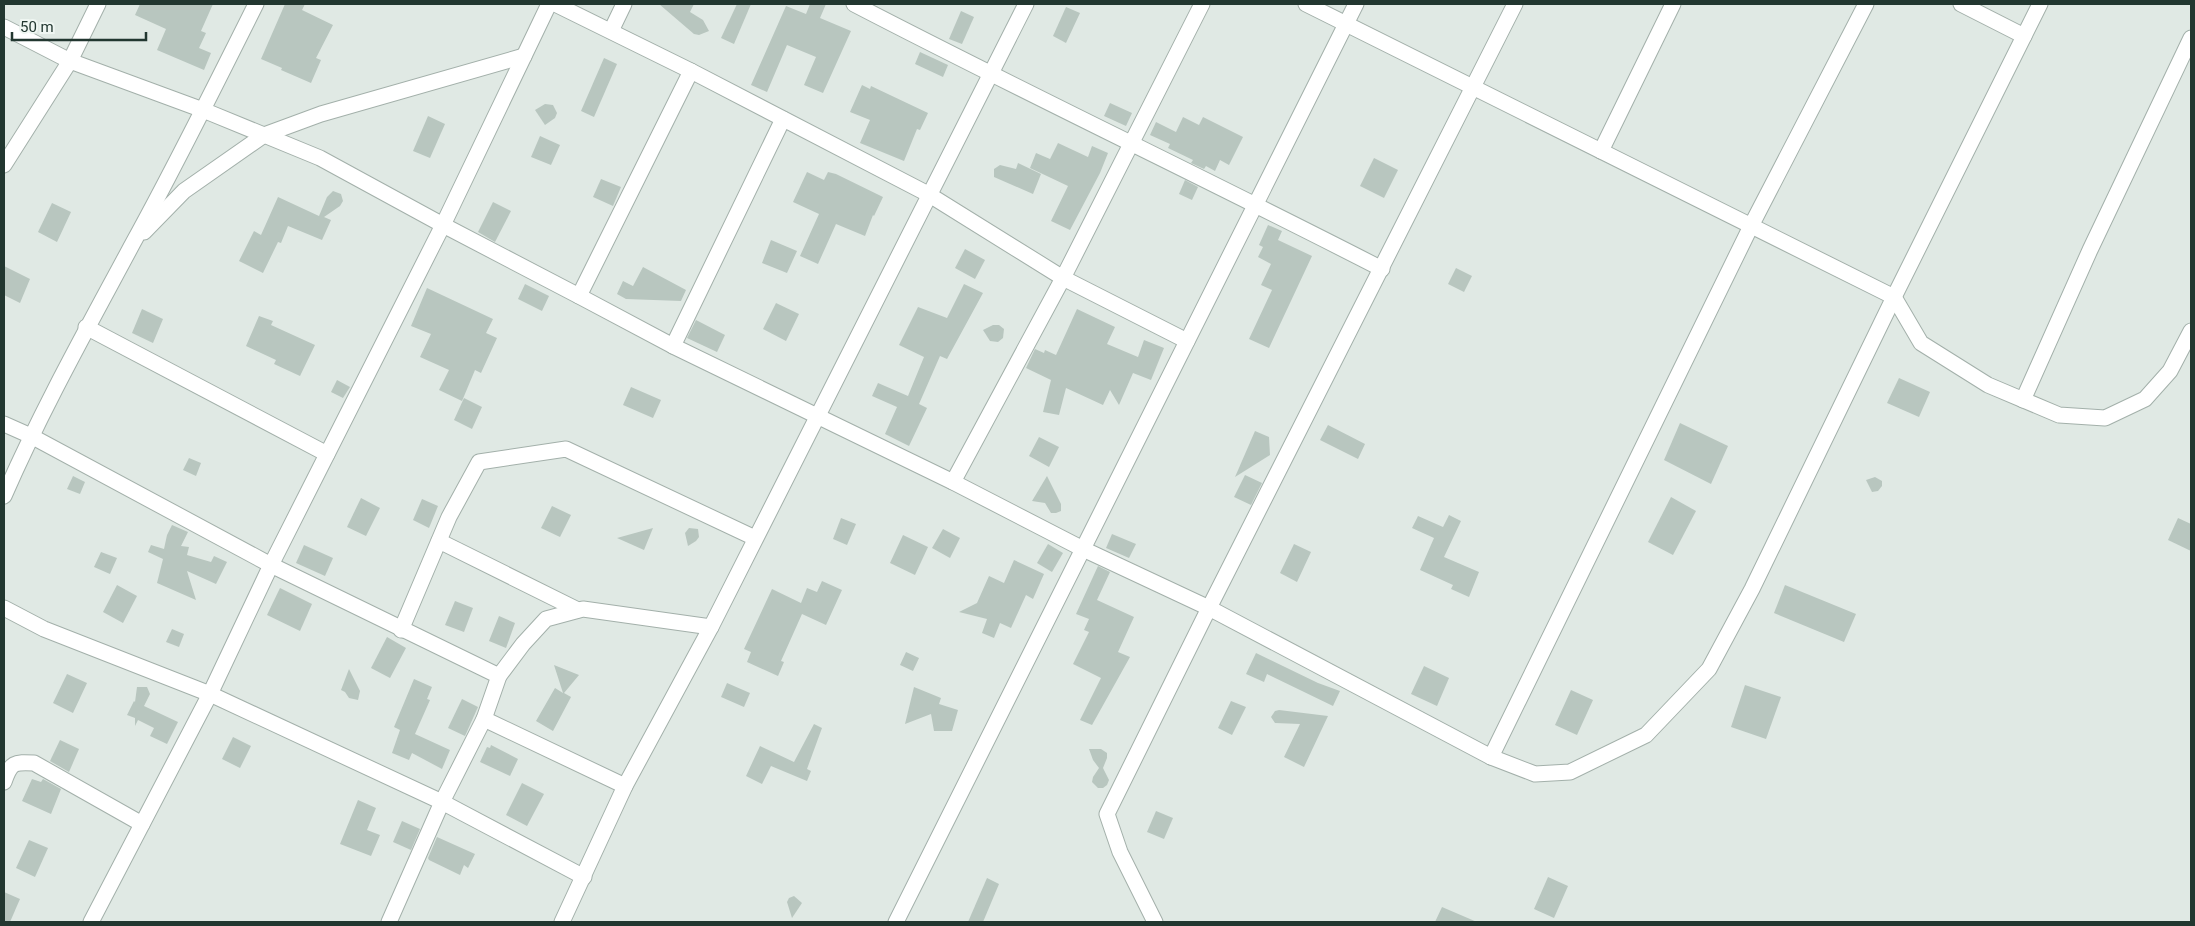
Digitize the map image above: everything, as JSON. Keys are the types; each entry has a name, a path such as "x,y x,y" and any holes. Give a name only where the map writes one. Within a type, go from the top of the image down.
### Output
{"street":[{"path":"4,165 70,60 98,4"},
{"path":"4,496 31,436 86,327 134,242 256,4"},
{"path":"91,922 210,694 271,565 443,226 549,4"},
{"path":"555,4 691,71 928,194 1063,278 1187,341"},
{"path":"611,31 624,4"},
{"path":"854,4 990,75 1256,204 1382,269"},
{"path":"562,922 625,786 710,626 1026,4"},
{"path":"953,482 1063,278 1202,4"},
{"path":"1306,4 1894,297 1921,343 1988,385 2058,415 2105,418 2145,399 2170,371 2191,331"},
{"path":"896,922 1356,4"},
{"path":"1155,922 1120,852 1108,814 1209,608 1515,4"},
{"path":"1601,151 1673,4"},
{"path":"1491,756 1751,226 1866,4"},
{"path":"1961,4 2024,36"},
{"path":"4,27 70,60 202,110 320,158 443,226 673,346 953,482 1083,549 1209,608 1491,756 1535,774 1570,772 1646,735 1709,669 1752,589 1894,297 2040,4"},
{"path":"2023,400 2090,250 2191,38"},
{"path":"134,242 184,192 264,135 322,114 524,56"},
{"path":"580,296 691,71"},
{"path":"673,346 783,119"},
{"path":"86,327 327,454"},
{"path":"4,424 31,436 271,565 499,676"},
{"path":"402,630 449,517 479,462 566,449 755,538"},
{"path":"439,541 578,610"},
{"path":"4,608 44,629 210,694 442,802 584,876"},
{"path":"389,922 442,802 484,719 499,676 523,644 546,618 584,609 710,626"},
{"path":"484,719 625,786"},
{"path":"4,782 9,768 18,762 34,763 142,824"}],"building":[{"path":"140,4 213,4 201,31 206,33 199,48 211,53 204,70 157,50 166,29 135,15"},
{"path":"285,4 305,4 302,10 333,25 316,58 321,60 311,83 261,59"},
{"path":"659,4 694,4 690,12 703,20 709,31 699,35 694,34"},
{"path":"737,4 751,4 734,44 721,38"},
{"path":"810,4 826,4 820,18 851,31 823,93 804,85 816,57 787,45 767,92 751,85 786,6 806,14"},
{"path":"1066,7 1080,13 1066,43 1053,36"},
{"path":"961,11 974,17 962,44 949,39"},
{"path":"920,52 948,65 943,77 915,64"},
{"path":"604,58 617,64 594,117 581,111"},
{"path":"862,85 870,89 871,86 928,113 920,130 917,129 904,161 860,143 870,120 850,112"},
{"path":"1110,103 1132,113 1126,126 1104,116"},
{"path":"545,104 553,105 557,113 555,118 545,125 535,110"},
{"path":"428,116 445,124 430,158 413,151"},
{"path":"1183,117 1199,125 1203,117 1243,137 1229,165 1220,160 1215,171 1206,166 1204,169 1191,163 1193,160 1168,148 1170,144 1150,135 1156,122 1176,132"},
{"path":"540,136 560,145 551,165 531,157"},
{"path":"1058,143 1088,157 1092,146 1108,153 1100,173 1070,230 1051,221 1068,186 1030,168 1036,153 1050,159"},
{"path":"1374,158 1398,170 1384,198 1360,186"},
{"path":"1018,163 1041,174 1033,194 994,177 994,169 1000,165 1016,169"},
{"path":"807,172 824,180 828,172 836,174 883,197 873,215 865,236 836,224 818,264 800,256 819,214 793,202"},
{"path":"601,179 621,187 613,206 593,197"},
{"path":"1185,180 1198,187 1192,200 1179,194"},
{"path":"333,191 341,194 343,201 340,206 324,217 331,220 322,240 288,226 281,243 278,242 263,273 239,261 254,231 261,235 278,197 319,216 327,197"},
{"path":"493,202 511,211 495,242 478,232"},
{"path":"52,203 71,212 57,242 38,232"},
{"path":"1268,225 1282,231 1278,240 1312,256 1269,348 1249,339 1272,290 1261,285 1271,264 1258,257 1263,247 1259,245"},
{"path":"771,240 797,251 787,273 762,263"},
{"path":"965,249 985,260 975,279 955,268"},
{"path":"4,266 30,279 20,303 4,295"},
{"path":"643,267 686,290 681,301 626,299 617,294 623,281 633,286"},
{"path":"1456,268 1472,276 1464,292 1448,284"},
{"path":"525,284 549,296 542,311 518,299"},
{"path":"964,284 983,293 947,359 940,356 919,404 927,408 909,446 885,434 897,407 872,396 878,383 908,396 924,357 899,345 918,307 947,318"},
{"path":"427,288 493,319 486,333 497,338 481,373 475,370 462,401 439,390 449,370 420,357 431,334 411,326"},
{"path":"776,303 799,314 786,341 763,329"},
{"path":"142,309 163,319 153,343 132,333"},
{"path":"1077,309 1115,327 1107,344 1138,357 1144,340 1164,348 1151,380 1133,373 1119,405 1110,390 1103,405 1066,388 1059,415 1043,412 1051,380 1026,368 1035,349 1044,353 1045,350 1056,355"},
{"path":"259,316 273,321 271,325 315,345 300,376 274,364 276,360 246,346"},
{"path":"696,320 725,335 717,352 687,338"},
{"path":"993,325 999,325 1004,329 1003,338 998,342 990,341 983,330"},
{"path":"1899,378 1930,392 1919,417 1887,403"},
{"path":"337,380 350,387 343,398 331,392"},
{"path":"631,387 661,400 653,418 623,405"},
{"path":"464,398 482,407 472,429 454,420"},
{"path":"1680,423 1728,446 1711,484 1664,460"},
{"path":"1328,425 1365,444 1358,459 1320,440"},
{"path":"1255,431 1269,437 1270,455 1235,477"},
{"path":"1039,437 1059,447 1049,467 1029,456"},
{"path":"189,458 201,463 196,476 183,470"},
{"path":"1245,475 1262,483 1251,505 1234,497"},
{"path":"73,476 85,482 80,494 67,489"},
{"path":"1047,476 1061,504 1061,511 1056,513 1051,513 1045,503 1032,501"},
{"path":"1875,477 1882,481 1882,486 1878,491 1872,492 1866,480"},
{"path":"1671,497 1696,511 1673,555 1648,542"},
{"path":"361,498 380,508 366,536 347,527"},
{"path":"422,499 438,506 429,528 413,520"},
{"path":"552,506 571,515 560,537 541,528"},
{"path":"1449,515 1461,521 1444,557 1479,572 1469,597 1451,589 1453,585 1420,570 1434,538 1412,528 1418,516 1443,527"},
{"path":"841,518 856,524 847,545 833,539"},
{"path":"2178,518 2191,524 2191,551 2168,540"},
{"path":"172,525 188,532 181,546 189,547 187,555 211,562 214,556 227,562 216,584 187,571 196,600 157,583 163,559 148,552 151,545 164,549 167,535"},
{"path":"653,528 644,550 617,538"},
{"path":"689,528 698,529 699,537 688,546 685,533"},
{"path":"943,529 960,538 950,558 932,548"},
{"path":"1112,534 1136,544 1129,558 1106,548"},
{"path":"903,535 928,547 915,575 890,563"},
{"path":"1048,544 1063,553 1052,572 1037,563"},
{"path":"1294,544 1311,552 1297,582 1280,573"},
{"path":"304,545 333,558 325,576 296,563"},
{"path":"101,552 117,558 110,574 94,567"},
{"path":"1014,560 1044,574 1033,599 1026,595 1011,628 1000,623 994,638 982,633 987,619 959,612 977,603 989,576 1004,583"},
{"path":"1098,566 1110,572 1097,600 1134,617 1118,652 1130,657 1092,725 1080,720 1101,678 1073,664 1089,632 1084,630 1089,619 1076,614"},
{"path":"822,581 842,590 826,625 802,614 781,661 784,662 778,676 747,662 751,652 744,649 772,589 801,603 807,588 817,592"},
{"path":"117,585 137,596 123,623 103,612"},
{"path":"1785,585 1856,614 1844,642 1774,613"},
{"path":"280,588 312,604 300,631 267,615"},
{"path":"455,601 473,608 464,632 445,625"},
{"path":"499,616 515,623 506,648 489,641"},
{"path":"172,629 184,634 179,647 166,642"},
{"path":"387,637 406,648 390,678 371,668"},
{"path":"906,652 919,658 913,671 900,665"},
{"path":"1256,653 1318,683 1340,691 1333,706 1267,674 1264,682 1246,674"},
{"path":"554,665 579,675 564,693 571,697 553,731 536,721 555,688 563,693"},
{"path":"1424,666 1449,678 1437,706 1411,694"},
{"path":"349,669 360,691 358,700 349,698 341,690"},
{"path":"67,674 87,683 73,713 53,703"},
{"path":"414,679 432,687 427,699 430,700 415,734 450,750 442,769 412,753 409,760 392,753 400,730 394,727"},
{"path":"727,683 750,693 744,707 721,697"},
{"path":"1745,685 1781,697 1766,739 1731,727"},
{"path":"137,687 147,687 150,694 144,706 178,722 167,744 150,736 154,728 138,720 135,726 135,718 127,715 135,702"},
{"path":"914,687 941,698 939,704 958,710 952,731 934,731 931,714 905,724"},
{"path":"1571,690 1593,700 1577,735 1555,725"},
{"path":"462,699 478,707 465,736 448,728"},
{"path":"1231,701 1246,707 1232,735 1218,728"},
{"path":"1275,711 1328,716 1304,767 1284,757 1300,724 1275,723 1271,717"},
{"path":"814,724 822,728 807,769 811,771 807,781 771,766 762,784 746,776 760,746 794,762"},
{"path":"233,737 251,746 240,768 222,759"},
{"path":"60,740 79,749 69,772 50,761"},
{"path":"491,745 518,759 510,776 480,762 487,747 490,748"},
{"path":"1089,749 1101,749 1107,753 1103,768 1109,780 1103,788 1098,788 1092,782 1099,768 1093,760"},
{"path":"32,779 41,782 43,779 61,789 51,814 22,801"},
{"path":"522,783 544,794 527,826 506,815"},
{"path":"358,800 376,808 367,830 380,835 371,856 340,844"},
{"path":"1156,811 1173,818 1164,839 1147,832"},
{"path":"402,821 420,829 411,850 393,842"},
{"path":"437,837 475,854 468,868 464,865 460,875 429,860 428,858"},
{"path":"29,840 48,848 35,877 16,868"},
{"path":"1548,877 1568,886 1554,918 1534,909"},
{"path":"987,878 999,884 983,922 968,922"},
{"path":"4,892 20,899 10,922 4,922"},
{"path":"794,896 802,903 792,918 787,902 789,898"},
{"path":"1442,907 1477,922 1435,922"}]}
